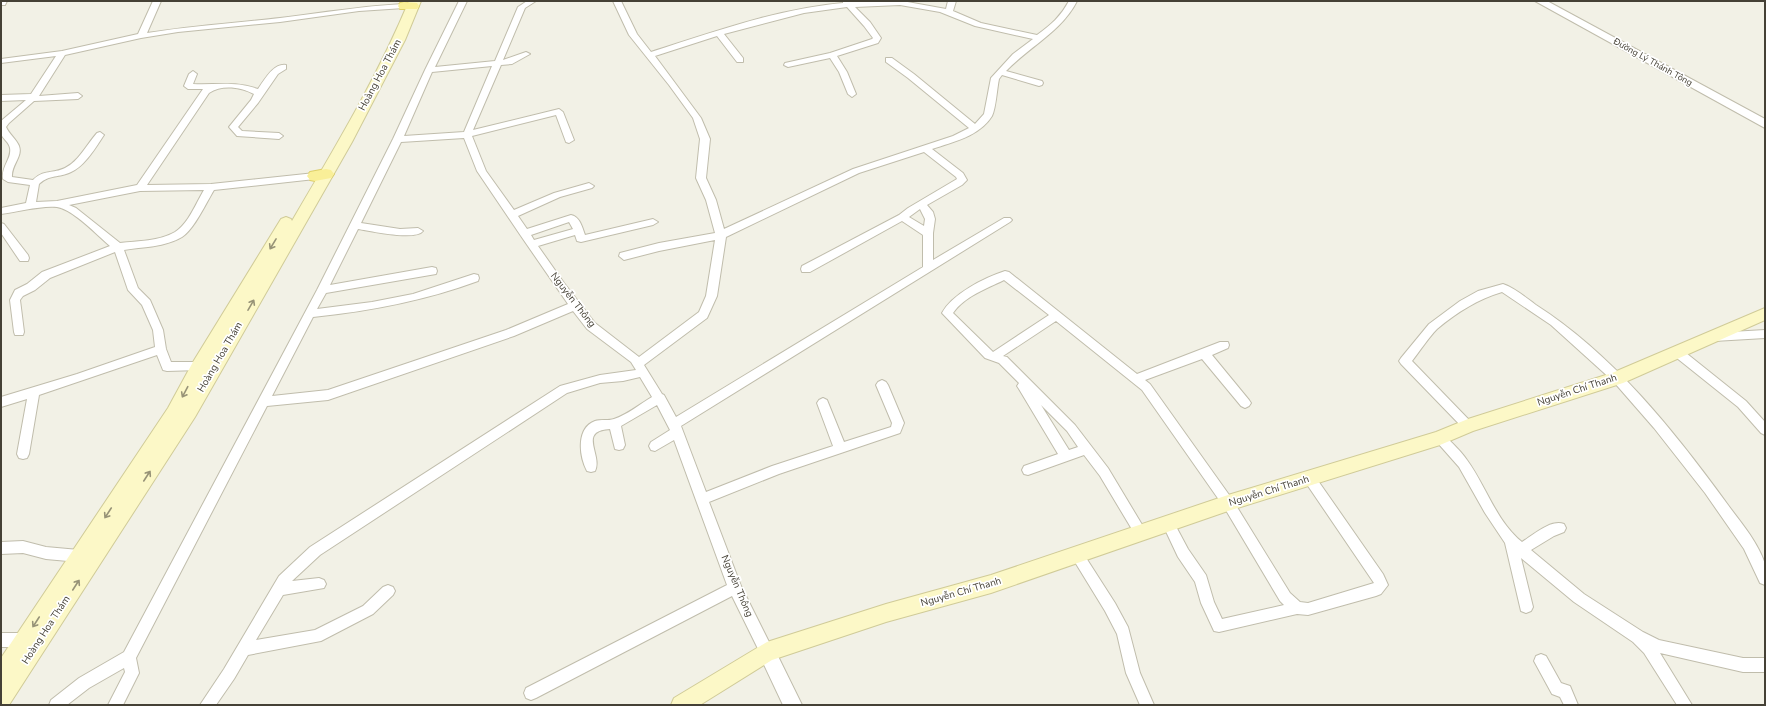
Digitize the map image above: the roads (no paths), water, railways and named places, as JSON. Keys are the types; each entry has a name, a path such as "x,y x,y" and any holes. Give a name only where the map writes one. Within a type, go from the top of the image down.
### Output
{"main road":[{"name":"Hoàng Hoa Thám","path":"1,699 189,412 321,175 399,40 409,4"},
{"name":"Hoàng Hoa Thám","path":"1,676 174,413 198,366 321,175"},
{"name":"Nguyễn Chí Thanh","path":"681,705 767,652 886,613 991,584 1228,503 1440,438 1468,426 1617,378 1765,314"}],"street":[{"path":"141,36 157,1"},
{"path":"56,705 84,683 129,658 308,314 322,290 398,139 429,70 463,1"},
{"path":"207,705 229,674 284,580 315,551 564,389 600,379 623,377 641,368 708,309 714,288 716,259 721,235 711,200 701,178 705,139 697,118 651,55 633,35 617,1"},
{"path":"651,55 805,3 859,1 900,3 949,12 956,14 969,22 1038,38"},
{"path":"949,12 952,1"},
{"path":"624,256 659,247 721,235 856,171 956,138 975,129 988,115 995,78 1016,56 1058,23 1067,13 1073,1"},
{"name":"Đường Lý Thánh Tông","path":"1540,1 1765,124"},
{"path":"788,65 832,55 875,41 876,38 867,24 846,2"},
{"path":"1,61 62,53 141,36 409,4"},
{"path":"468,135 497,64 527,4"},
{"path":"718,32 740,60"},
{"path":"34,182 8,179 6,170 15,150 15,146 2,127 6,121 32,98 62,53"},
{"path":"429,70 497,64 514,61 526,54"},
{"path":"832,55 843,72 852,94"},
{"path":"889,60 911,76 975,129"},
{"path":"279,136 240,134 233,127 255,101 259,93 275,72 283,67"},
{"path":"1000,72 1039,83"},
{"path":"193,74 188,86 211,87 238,85 259,93"},
{"path":"140,188 206,91 211,87"},
{"path":"1,98 78,96"},
{"path":"398,139 468,135 504,127 538,115 558,112 569,140"},
{"path":"30,206 34,182 44,174 67,170 73,166 100,135"},
{"name":"Nguyễn Thông","path":"468,135 482,171 524,234 576,306 591,326 635,359 660,398 675,428 703,499 735,588 767,652"},
{"path":"806,269 902,217 962,180 960,175 925,148"},
{"path":"1,211 30,206 58,204 140,188 211,187 321,175"},
{"path":"511,215 557,195 589,186"},
{"path":"18,332 15,300 17,295 31,288 46,275 118,247 156,242 179,234 188,225 211,187"},
{"path":"58,204 73,210 118,247 133,290 146,303 158,330 161,349 167,367 198,366"},
{"path":"921,204 928,212 930,219 928,233 928,268"},
{"path":"902,217 928,233"},
{"path":"524,234 571,218 576,224 582,239 653,222"},
{"path":"655,446 675,428 928,268 1007,220"},
{"path":"354,225 400,232 418,231"},
{"path":"1,226 24,258"},
{"path":"532,244 578,230"},
{"path":"322,290 432,271"},
{"path":"1140,532 1104,472 1071,428 1014,370 1003,360 993,357 947,313 955,302 966,294 1005,274 1146,387 1228,503 1285,597 1297,608"},
{"path":"308,314 366,308 399,302 474,278"},
{"path":"1468,426 1405,361 1433,327 1464,304 1482,294 1503,288 1554,322 1617,378 1658,425 1709,489 1749,545 1765,579"},
{"path":"263,402 328,395 510,333 576,306"},
{"path":"993,357 1056,316"},
{"path":"1713,337 1765,334"},
{"path":"1136,379 1224,345"},
{"path":"1,402 161,349"},
{"path":"1677,352 1742,404 1765,430"},
{"path":"1204,354 1244,403"},
{"path":"1014,370 1066,456"},
{"path":"703,499 770,472 896,430 898,423 882,385"},
{"path":"22,454 34,392"},
{"path":"591,467 587,451 587,438 590,431 598,426 615,424 660,398"},
{"path":"823,403 840,448"},
{"path":"615,424 620,445"},
{"path":"1440,438 1463,463 1489,509 1516,545 1579,598 1638,638 1649,648 1685,705"},
{"path":"1028,470 1087,449"},
{"path":"1168,523 1183,553 1201,579 1208,603 1220,626 1297,608 1308,609 1376,590 1381,585 1378,578 1310,479"},
{"path":"1516,545 1536,541 1549,531 1560,528"},
{"path":"1516,545 1526,607"},
{"path":"1,548 23,547 46,553 79,556"},
{"path":"1076,554 1110,606 1123,632 1133,673 1147,705"},
{"path":"278,589 319,584"},
{"path":"531,693 735,588"},
{"path":"244,649 316,636 368,610 388,591"},
{"path":"1638,638 1657,646 1743,665 1765,665"},
{"path":"1,640 24,640"},
{"path":"767,652 793,705"},
{"path":"115,705 132,673 129,658"},
{"path":"1541,661 1556,689 1565,691 1571,705"}]}
